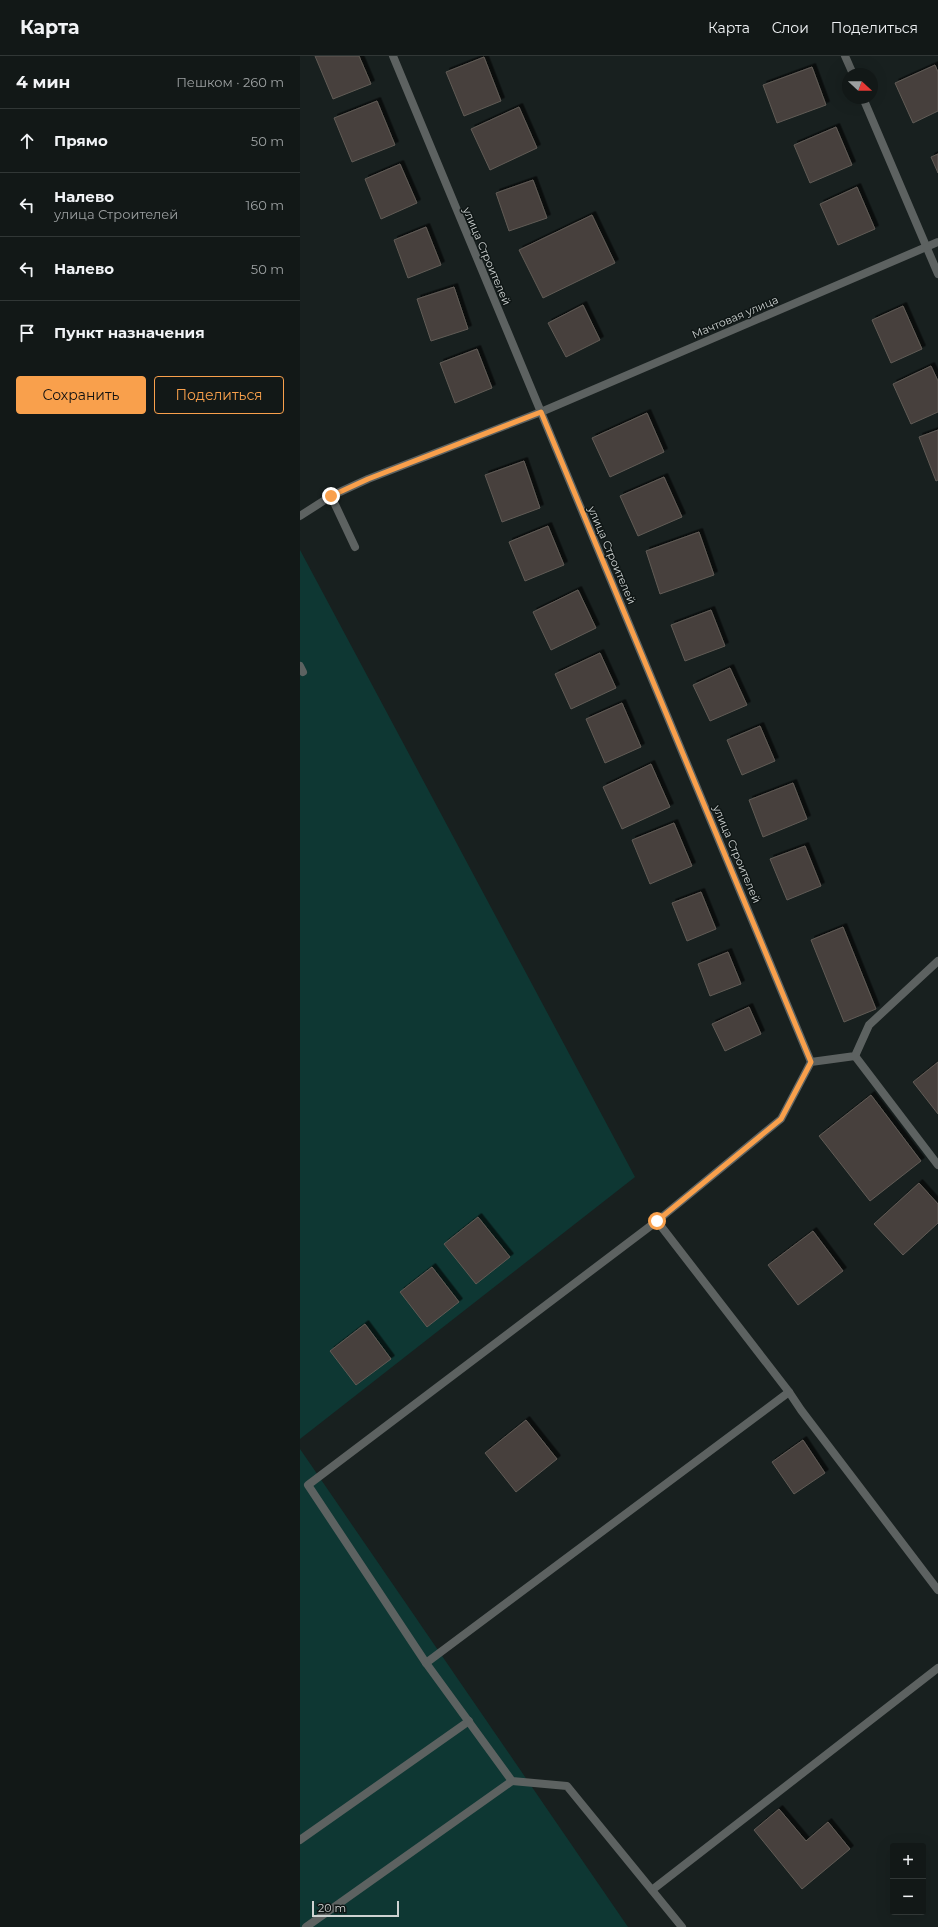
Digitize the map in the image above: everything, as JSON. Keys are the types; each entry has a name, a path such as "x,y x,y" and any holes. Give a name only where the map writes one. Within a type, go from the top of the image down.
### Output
{"lane":[{"name":"улица Строителей","path":"393,56 811,1062"},
{"path":"845,56 850,68"},
{"path":"866,104 938,274"},
{"name":"Мачтовая улица","path":"300,516 331,496 368,479 541,412 938,242"},
{"path":"331,496 355,547"},
{"path":"854,1056 869,1024 938,961"},
{"path":"512,1781 426,1663 308,1485 657,1221 781,1119 811,1062 854,1056"},
{"path":"854,1056 938,1165"},
{"path":"657,1221 789,1392 801,1410 938,1590"},
{"path":"426,1663 789,1392"},
{"path":"652,1890 938,1668"},
{"path":"300,1840 469,1721"},
{"path":"306,1927 512,1781 567,1786 682,1927"}],"shaded area":[{"path":"300,550 635,1177 300,1439"},
{"path":"300,1449 628,1927 300,1927"}],"building":[{"path":"315,56 359,56 371,84 333,99"},
{"path":"484,57 501,101 464,116 446,72"},
{"path":"935,65 938,72 938,111 913,123 895,83"},
{"path":"812,67 826,105 777,123 763,85"},
{"path":"377,101 395,145 352,162 334,118"},
{"path":"519,107 537,148 490,170 471,129"},
{"path":"836,127 852,165 810,183 794,145"},
{"path":"938,154 938,173 931,157"},
{"path":"400,164 417,203 381,219 365,179"},
{"path":"533,180 547,218 509,231 496,193"},
{"path":"857,187 875,229 838,245 820,204"},
{"path":"592,215 615,263 543,298 519,250"},
{"path":"426,227 441,265 408,278 394,240"},
{"path":"454,287 468,329 431,341 417,299"},
{"path":"583,305 600,340 566,357 548,323"},
{"path":"903,306 922,349 891,363 872,320"},
{"path":"477,349 492,388 455,403 440,363"},
{"path":"931,366 938,381 938,412 911,424 893,384"},
{"path":"647,413 664,452 610,477 592,438"},
{"path":"938,430 938,480 936,481 919,437"},
{"path":"524,461 540,508 502,522 485,475"},
{"path":"664,477 682,517 638,536 620,496"},
{"path":"548,526 564,565 525,581 509,542"},
{"path":"699,532 714,575 660,594 646,551"},
{"path":"578,590 596,628 551,650 533,612"},
{"path":"711,610 725,646 685,661 671,625"},
{"path":"600,653 616,688 571,709 555,674"},
{"path":"730,668 747,705 710,721 693,685"},
{"path":"622,703 641,747 605,763 586,719"},
{"path":"760,726 775,761 742,775 727,740"},
{"path":"651,764 670,807 622,829 603,787"},
{"path":"793,783 807,819 763,837 749,800"},
{"path":"674,823 692,866 650,884 632,840"},
{"path":"805,846 821,886 787,900 770,859"},
{"path":"701,892 716,929 687,941 672,903"},
{"path":"843,927 876,1009 844,1022 811,940"},
{"path":"728,952 741,984 710,996 698,964"},
{"path":"749,1007 761,1034 725,1051 712,1024"},
{"path":"938,1062 938,1114 913,1082"},
{"path":"871,1095 921,1161 870,1201 819,1136"},
{"path":"919,1183 938,1204 938,1223 903,1255 874,1224"},
{"path":"478,1217 510,1257 476,1284 444,1244"},
{"path":"813,1231 843,1271 798,1305 768,1265"},
{"path":"432,1267 459,1302 427,1327 400,1292"},
{"path":"365,1324 391,1359 356,1385 330,1351"},
{"path":"526,1420 557,1459 516,1492 485,1453"},
{"path":"803,1440 825,1473 794,1494 772,1462"},
{"path":"779,1809 806,1841 828,1822 850,1849 802,1889 754,1830"}],"route":[{"path":"331,496 368,479 541,412 811,1062 781,1119 657,1221"}]}
